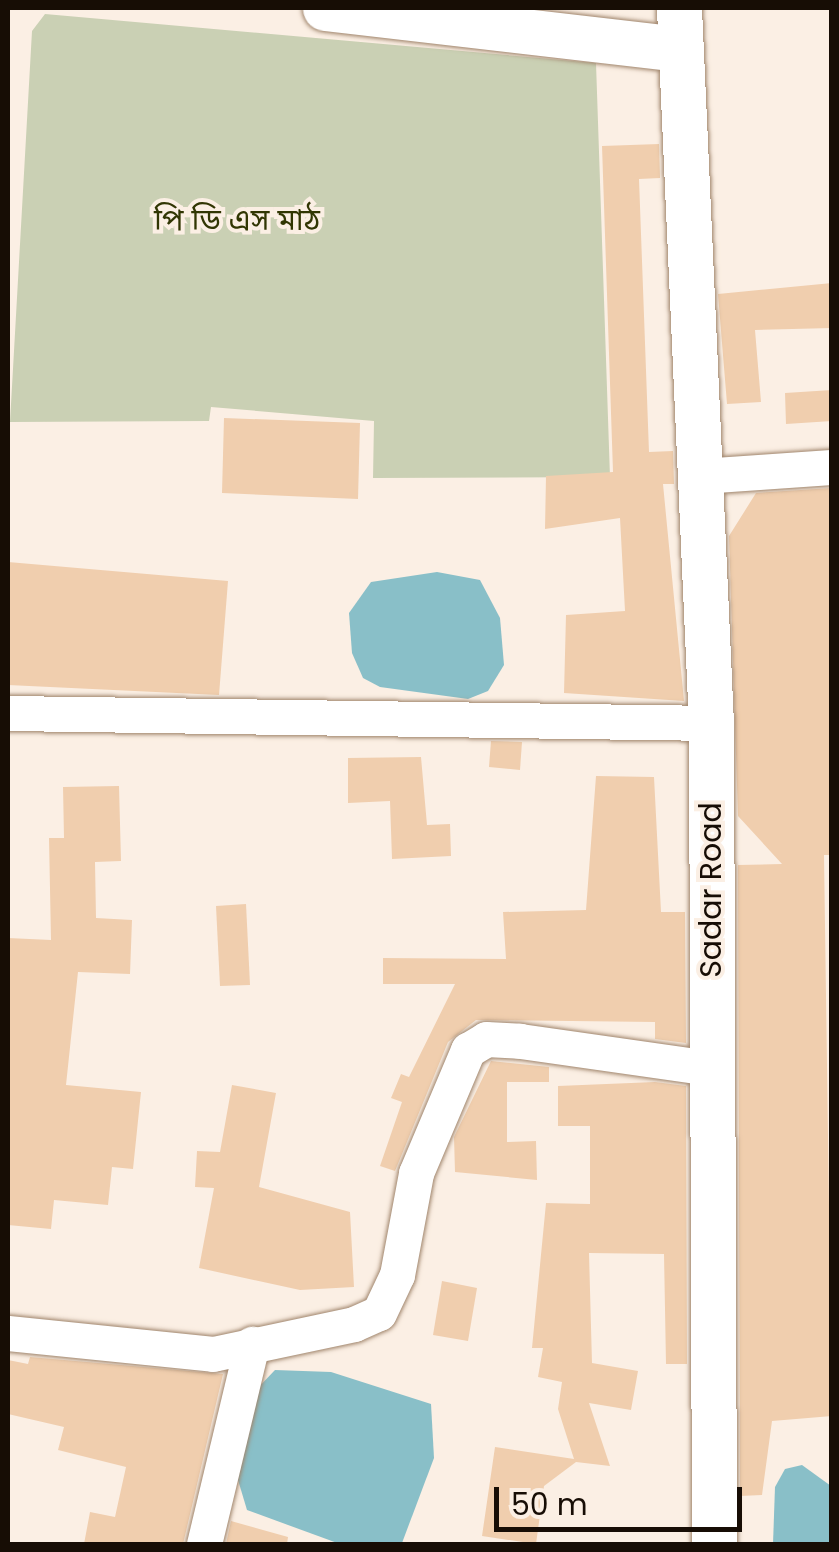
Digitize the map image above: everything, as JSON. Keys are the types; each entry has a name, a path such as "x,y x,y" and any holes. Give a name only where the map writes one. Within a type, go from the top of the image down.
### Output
{"street":[{"path":"324,8 678,28"},
{"name":"Sadar Road","path":"678,28 711,723 714,1544"},
{"path":"700,476 832,467"},
{"path":"8,713 711,723"},
{"path":"8,1333 213,1354 379,1313 452,1082 468,1050 486,1040 710,1068"},
{"path":"204,1544 252,1344"}],"green space":[{"name":"পি ডি এস মাঠ","path":"45,14 596,63 610,477 373,478 374,421 211,407 209,421 10,422 32,31"}],"water":[{"path":"437,572 480,580 500,618 504,665 488,691 468,699 380,687 363,678 352,653 349,613 371,582"},
{"path":"275,1370 331,1372 431,1404 434,1458 402,1543 340,1544 247,1510 238,1480 252,1394"},
{"path":"802,1465 831,1486 831,1544 773,1544 775,1487 785,1469"}],"building":[{"path":"659,144 660,178 639,179 649,452 673,451 674,484 663,484 684,701 564,693 566,615 625,611 620,518 545,529 546,476 613,472 602,146"},
{"path":"832,283 832,328 755,330 761,402 727,404 718,294"},
{"path":"832,390 832,421 786,424 785,393"},
{"path":"224,418 360,423 358,499 222,493"},
{"path":"832,488 832,855 824,855 832,1416 772,1421 762,1495 740,1496 738,865 782,864 738,816 729,536 756,493"},
{"path":"8,562 228,581 219,695 8,685"},
{"path":"491,741 522,742 520,770 489,767"},
{"path":"421,757 427,825 450,824 451,856 392,859 390,801 348,803 348,758"},
{"path":"596,776 654,777 661,912 685,912 686,1043 655,1039 655,1022 476,1020 448,1042 395,1171 380,1166 402,1102 391,1098 401,1074 409,1077 455,984 383,984 383,958 506,959 503,912 586,910"},
{"path":"119,786 121,861 95,862 96,918 132,920 130,974 78,972 66,1085 141,1092 133,1169 112,1167 108,1205 54,1200 51,1229 8,1225 8,938 51,940 49,838 64,838 63,787"},
{"path":"246,904 250,985 220,986 216,906"},
{"path":"491,1061 549,1067 549,1082 507,1082 507,1142 536,1141 537,1180 455,1172 454,1137"},
{"path":"655,1082 686,1086 687,1364 666,1364 664,1254 589,1253 592,1363 638,1371 631,1410 589,1403 610,1466 576,1462 544,1486 536,1544 482,1536 495,1447 574,1459 558,1409 562,1382 538,1377 543,1348 532,1348 546,1203 590,1204 590,1126 558,1126 558,1086"},
{"path":"232,1085 276,1093 259,1187 350,1212 354,1287 300,1290 199,1268 214,1188 195,1187 197,1151 220,1152"},
{"path":"442,1281 477,1288 468,1341 433,1335"},
{"path":"30,1357 223,1374 183,1544 84,1544 90,1512 115,1517 126,1467 58,1450 64,1427 8,1414 8,1360 28,1364"},
{"path":"231,1521 288,1537 287,1544 226,1544"}]}
